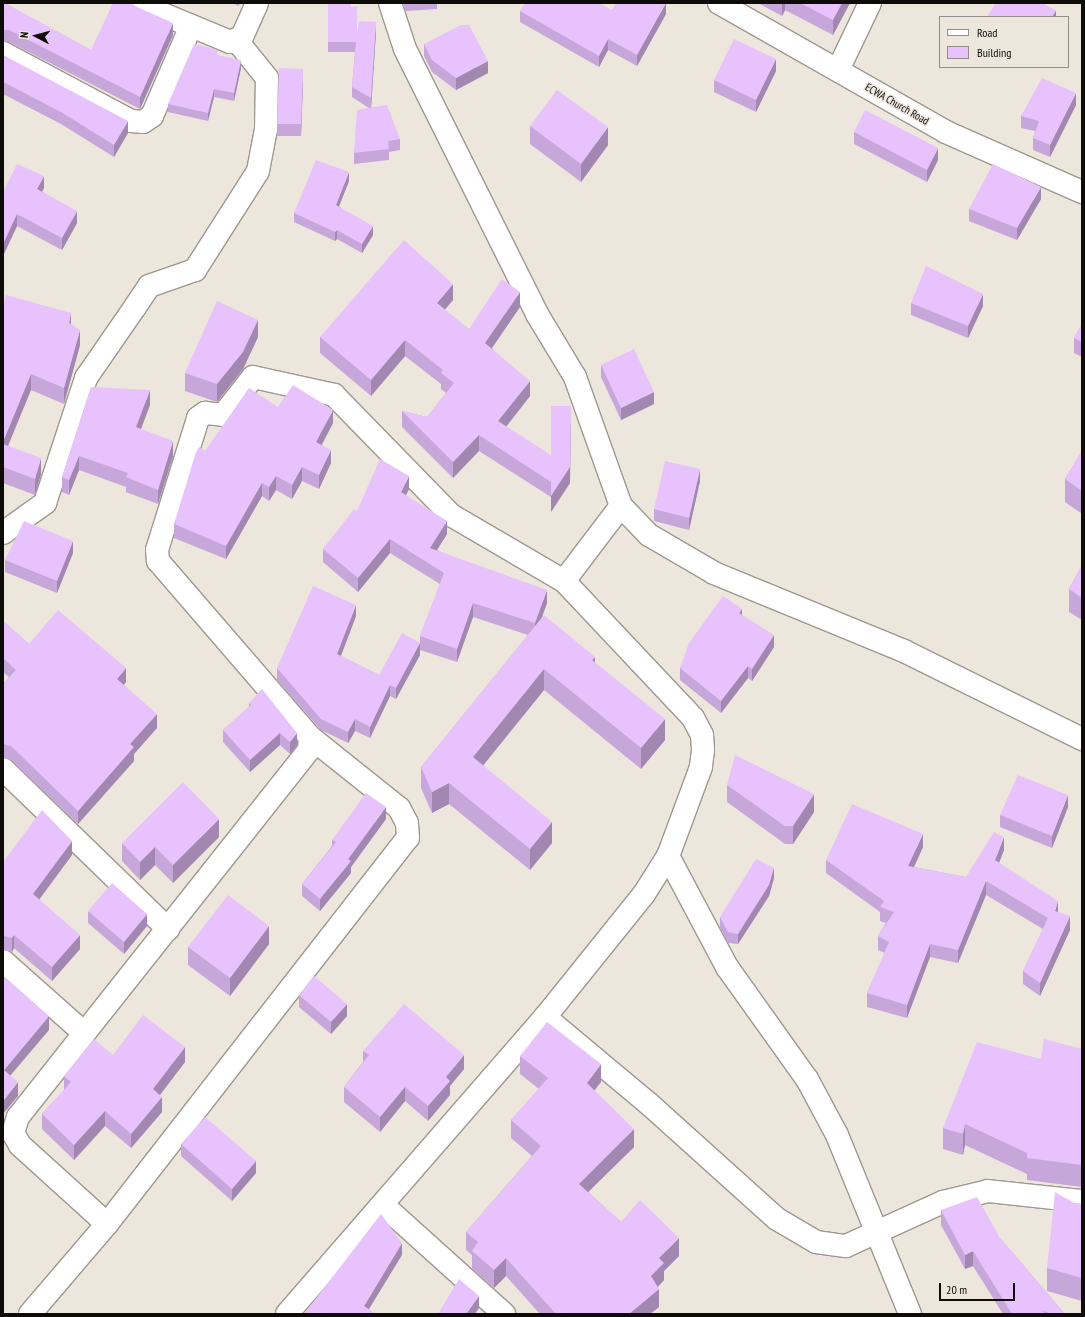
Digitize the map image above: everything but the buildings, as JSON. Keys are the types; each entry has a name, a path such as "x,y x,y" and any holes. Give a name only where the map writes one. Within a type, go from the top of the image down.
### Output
{"street":[{"path":"136,3 230,42 237,41"},
{"path":"237,41 257,3"},
{"path":"390,3 405,49 537,314 575,377 621,506 649,535 714,573 904,651 1082,739"},
{"name":"ECWA Church Road","path":"718,3 946,132 1082,192"},
{"path":"838,70 870,3"},
{"path":"3,53 131,121 143,122 152,116 191,26"},
{"path":"3,533 45,503 86,378 149,286 195,270 258,171 266,129 267,78 237,41"},
{"path":"30,1314 107,1224 408,838 407,823 399,808 310,737 158,561 157,550 198,418 205,413 222,415 250,378 334,395 455,518 564,581 693,718 702,735 701,767 668,856 644,894 545,1017 287,1314"},
{"path":"564,581 621,506"},
{"path":"107,1224 20,1145 13,1133 18,1117 309,750 310,737"},
{"path":"3,769 168,929"},
{"path":"668,856 727,967 807,1079 837,1135 910,1314"},
{"path":"3,961 84,1033"},
{"path":"545,1017 648,1103 777,1219 816,1242 846,1246 878,1234 943,1202 988,1191 1082,1201"},
{"path":"383,1205 504,1314"}]}
